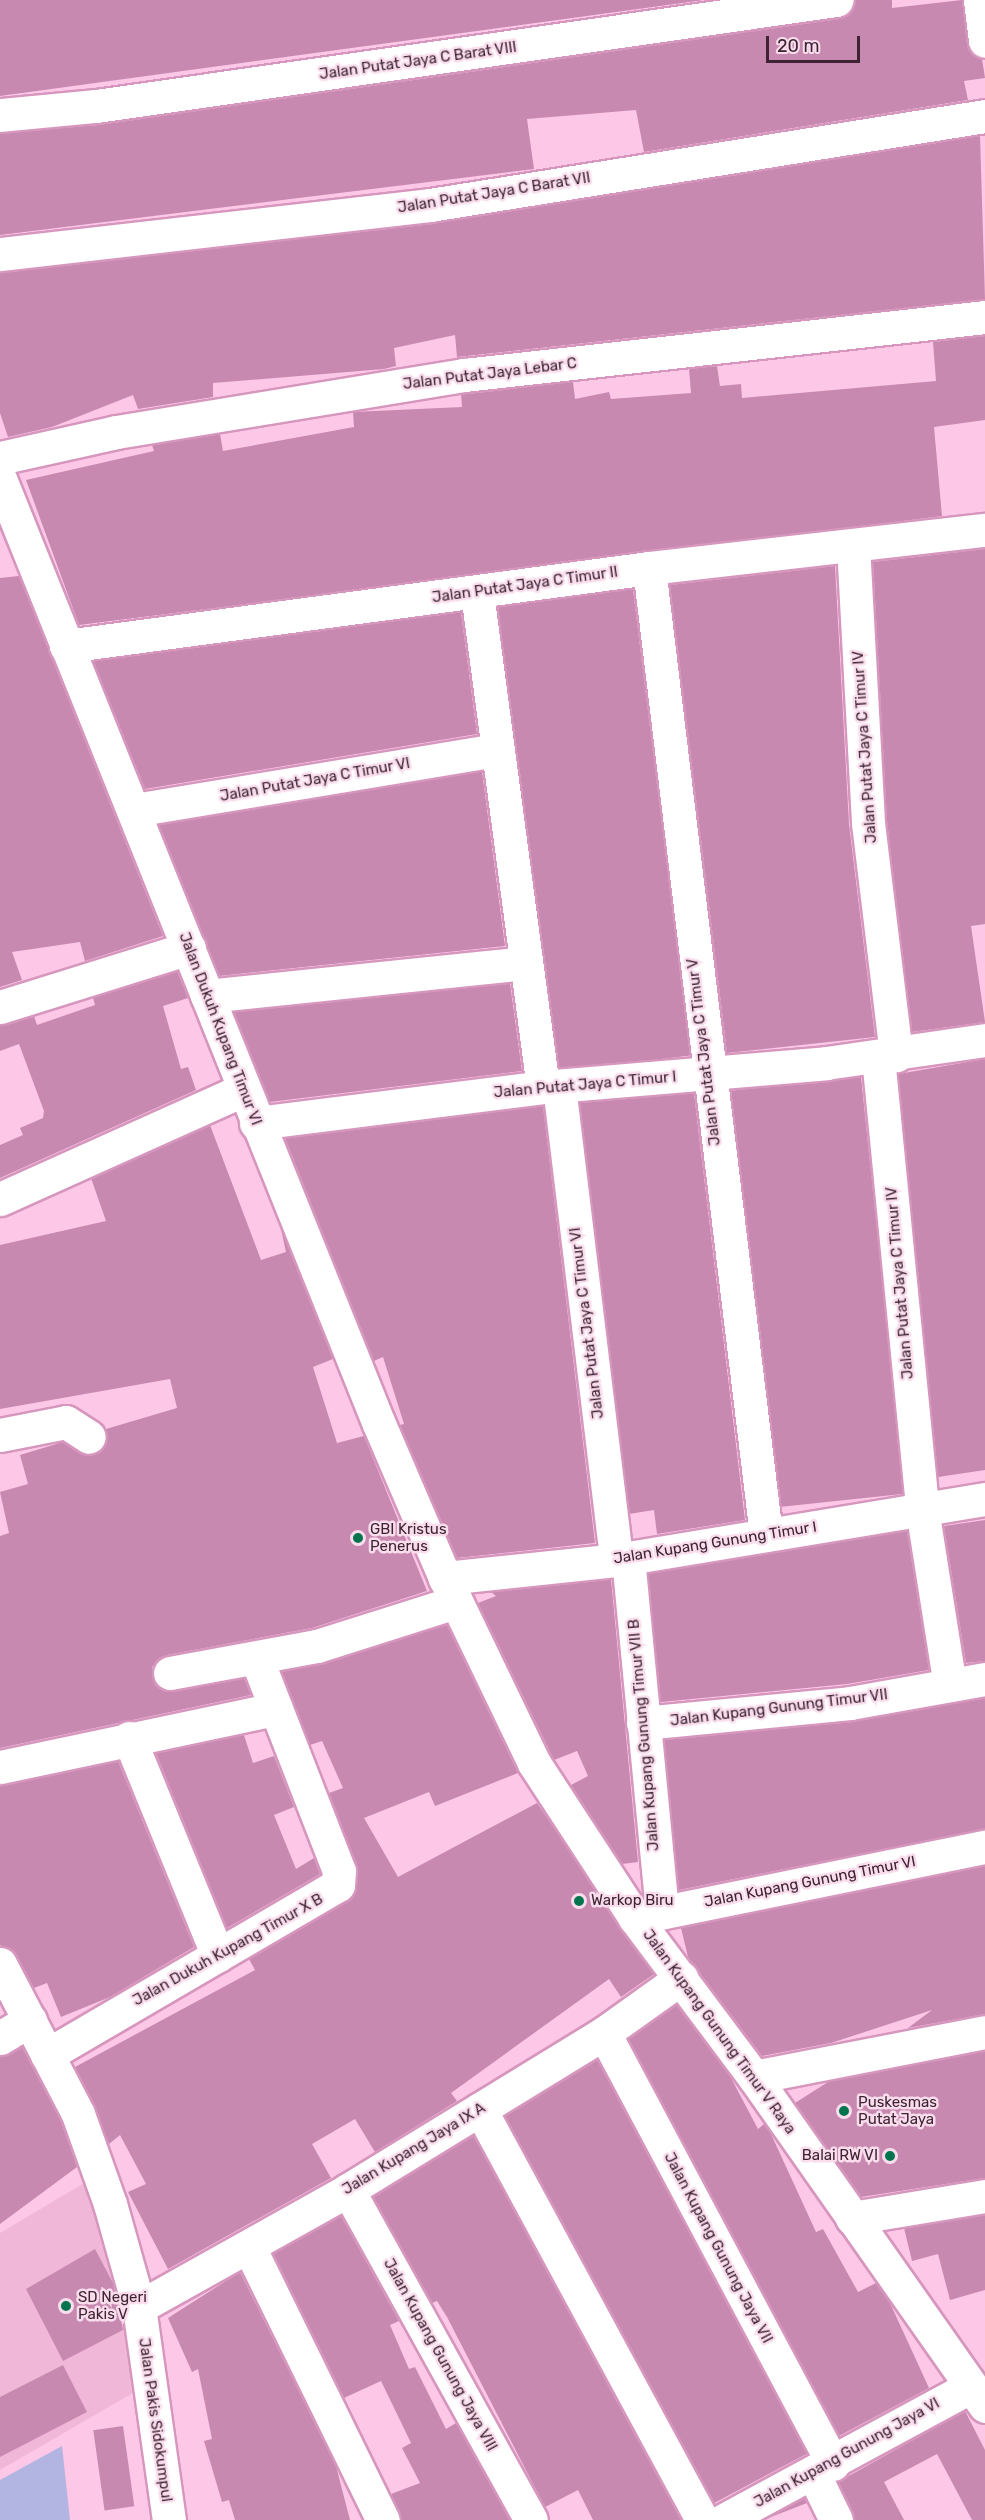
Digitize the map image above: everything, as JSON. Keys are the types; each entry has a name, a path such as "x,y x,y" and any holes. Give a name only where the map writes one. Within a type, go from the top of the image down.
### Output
{"street":[{"name":"Jalan Putat Jaya C Barat VIII","path":"0,115 96,106 836,0"},
{"path":"980,0 985,41"},
{"name":"Jalan Putat Jaya C Barat VII","path":"0,254 430,205 985,116"},
{"name":"Jalan Putat Jaya Lebar C","path":"0,458 116,432 464,375 985,317"},
{"name":"Jalan Dukuh Kupang Timur VI","path":"0,479 189,948 242,1090 450,1590"},
{"name":"Jalan Putat Jaya C Timur II","path":"66,646 648,568 985,530"},
{"name":"Jalan Putat Jaya C Timur IV","path":"853,545 868,823 922,1509"},
{"name":"Jalan Putat Jaya C Timur V","path":"648,568 706,1074 766,1535"},
{"name":"Jalan Putat Jaya C Timur VI","path":"477,592 495,750 525,963 551,1086 622,1559"},
{"name":"Jalan Putat Jaya C Timur VI","path":"134,810 495,750"},
{"path":"0,1007 189,948"},
{"path":"207,996 525,963"},
{"name":"Jalan Putat Jaya C Timur I","path":"256,1123 551,1086 706,1074 887,1056 985,1040"},
{"path":"0,1199 242,1090"},
{"path":"0,1435 66,1422 89,1437"},
{"name":"Jalan Kupang Gunung Timur I","path":"170,1673 257,1660 450,1590 985,1499"},
{"path":"922,1509 950,1685"},
{"name":"Jalan Kupang Gunung Timur VII B","path":"622,1559 643,1723 648,1915"},
{"name":"Jalan Kupang Gunung Timur V Raya","path":"450,1590 534,1763 648,1915 681,1977 754,2077 978,2397"},
{"name":"Jalan Dukuh Kupang Timur X B","path":"47,2055 218,1956 326,1897 340,1879 257,1660"},
{"name":"Jalan Kupang Gunung Timur VII","path":"643,1723 850,1703 985,1679"},
{"path":"0,1767 129,1738 276,1709"},
{"path":"129,1738 218,1956"},
{"name":"Jalan Kupang Gunung Timur VI","path":"648,1915 985,1847"},
{"name":"Jalan Pakis Sidokumpul","path":"0,1964 78,2114 139,2307 169,2520"},
{"name":"Jalan Kupang Jaya IX A","path":"139,2307 348,2190 603,2033 681,1977"},
{"path":"0,2038 30,2020"},
{"path":"754,2077 985,2032"},
{"name":"Jalan Kupang Gunung Jaya VII","path":"603,2033 823,2468 836,2520"},
{"path":"480,2109 702,2520"},
{"name":"Jalan Kupang Gunung Jaya VIII","path":"348,2190 531,2520"},
{"path":"852,2218 985,2196"},
{"path":"249,2247 383,2520"},
{"name":"Jalan Kupang Gunung Jaya VI","path":"724,2520 823,2468 978,2397"}],"shaded area":[{"name":"SD Negeri Pakis V","path":"91,2179 157,2379 0,2470 0,2233"},
{"path":"62,2446 70,2520 0,2520 0,2480"}],"building":[{"path":"0,0 704,0 0,96"},
{"path":"854,0 892,0 892,8 962,0 967,44 982,59 985,78 964,81 968,100 644,152 636,110 527,119 534,169 0,235 0,133 99,125 839,19 848,14"},
{"path":"980,136 985,299 457,357 455,335 394,348 396,366 384,369 213,383 213,397 138,409 133,395 52,427 8,437 0,413 0,272 432,224"},
{"path":"985,336 985,420 934,427 942,516 79,625 26,480 154,451 152,445 220,434 223,451 354,427 353,412 462,407 461,394 573,382 575,399 609,392 611,399 691,393 689,369 717,366 720,386 741,384 742,398 936,381 933,342"},
{"path":"985,549 985,924 971,926 985,1022 912,1032 887,821 873,562"},
{"path":"835,566 849,824 875,1037 727,1053 670,585"},
{"path":"19,576 163,936 85,961 80,942 12,952 22,980 0,987 0,578"},
{"path":"633,589 690,1055 555,1072 498,606"},
{"path":"461,612 477,734 145,789 93,661"},
{"path":"482,771 505,946 219,976 159,825"},
{"path":"177,971 188,998 163,1006 181,1069 188,1067 196,1090 0,1178 0,1145 23,1135 20,1128 43,1118 44,1111 19,1044 0,1051 0,1025 34,1016 37,1025 95,1005 93,998"},
{"path":"510,983 522,1071 270,1102 234,1012"},
{"path":"985,1059 985,1470 938,1477 898,1074"},
{"path":"861,1077 905,1494 775,1507 731,1091"},
{"path":"694,1093 745,1520 657,1534 654,1510 629,1514 580,1103"},
{"path":"543,1106 595,1543 457,1558 400,1425 404,1424 383,1357 374,1361 285,1138"},
{"path":"210,1125 261,1260 286,1252 281,1229 333,1359 313,1367 337,1443 364,1436 427,1591 312,1628 167,1655 152,1667 155,1685 164,1691 244,1678 251,1695 0,1748 0,1536 9,1533 0,1492 28,1484 20,1455 63,1442 79,1453 97,1454 105,1447 106,1429 177,1408 170,1379 0,1409 0,1245 106,1221 91,1178"},
{"path":"985,1520 985,1661 966,1663 944,1526"},
{"path":"907,1531 929,1670 847,1684 661,1702 648,1574"},
{"path":"611,1579 638,1862 622,1864 571,1785 588,1776 577,1751 554,1760 478,1603 496,1596 491,1592"},
{"path":"447,1625 518,1773 435,1806 429,1792 364,1818 398,1877 537,1803 654,1974 621,1997 609,1979 451,2093 457,2101 375,2152 355,2119 312,2144 331,2178 168,2269 128,2192 146,2184 120,2135 109,2144 75,2067 255,1970 249,1959 354,1895 357,1865 329,1793 343,1788 322,1741 310,1745 282,1672"},
{"path":"985,1698 985,1829 679,1890 664,1740 852,1722"},
{"path":"244,1735 253,1763 274,1756 294,1807 274,1815 296,1869 314,1858 320,1874 227,1928 156,1753"},
{"path":"118,1761 194,1947 110,1997 61,2017 47,1983 34,1988 16,1955 0,1945 0,1785"},
{"path":"985,1866 985,2014 908,2028 932,2010 831,2043 762,2056 688,1957 681,1928"},
{"path":"676,2004 730,2076 758,2129 764,2124 771,2134 816,2232 823,2229 858,2292 876,2283 890,2303 929,2388 839,2436 628,2039"},
{"path":"22,2047 61,2121 77,2167 0,2224 0,2057"},
{"path":"985,2051 985,2178 861,2197 795,2103 828,2082"},
{"path":"597,2059 807,2454 711,2504 502,2110"},
{"path":"473,2135 681,2520 593,2520 578,2490 545,2507 447,2317 437,2301 432,2303 373,2197"},
{"path":"985,2215 985,2290 950,2300 938,2254 912,2261 904,2228"},
{"path":"341,2216 399,2321 390,2325 409,2369 415,2367 446,2429 456,2423 510,2520 402,2520 391,2494 420,2483 402,2448 411,2443 381,2381 344,2398 273,2253"},
{"path":"95,2249 113,2283 123,2330 63,2361 26,2289"},
{"path":"240,2272 336,2466 350,2520 235,2520 229,2500 222,2502 204,2441 212,2439 198,2369 192,2372 168,2318"},
{"path":"63,2365 87,2412 0,2457 0,2397"},
{"path":"965,2411 985,2450 985,2520 972,2520 937,2454 884,2482 904,2520 855,2520 838,2482"},
{"path":"123,2426 134,2506 105,2510 93,2430"},
{"path":"804,2498 807,2503 763,2520"}],"place":[{"name":"GBI Kristus Penerus","path":"358,1538"},
{"name":"Warkop Biru","path":"579,1901"},
{"name":"Puskesmas Putat Jaya","path":"844,2111"},
{"name":"Balai RW VI","path":"890,2156"},
{"name":"SD Negeri Pakis V","path":"66,2306"}]}
